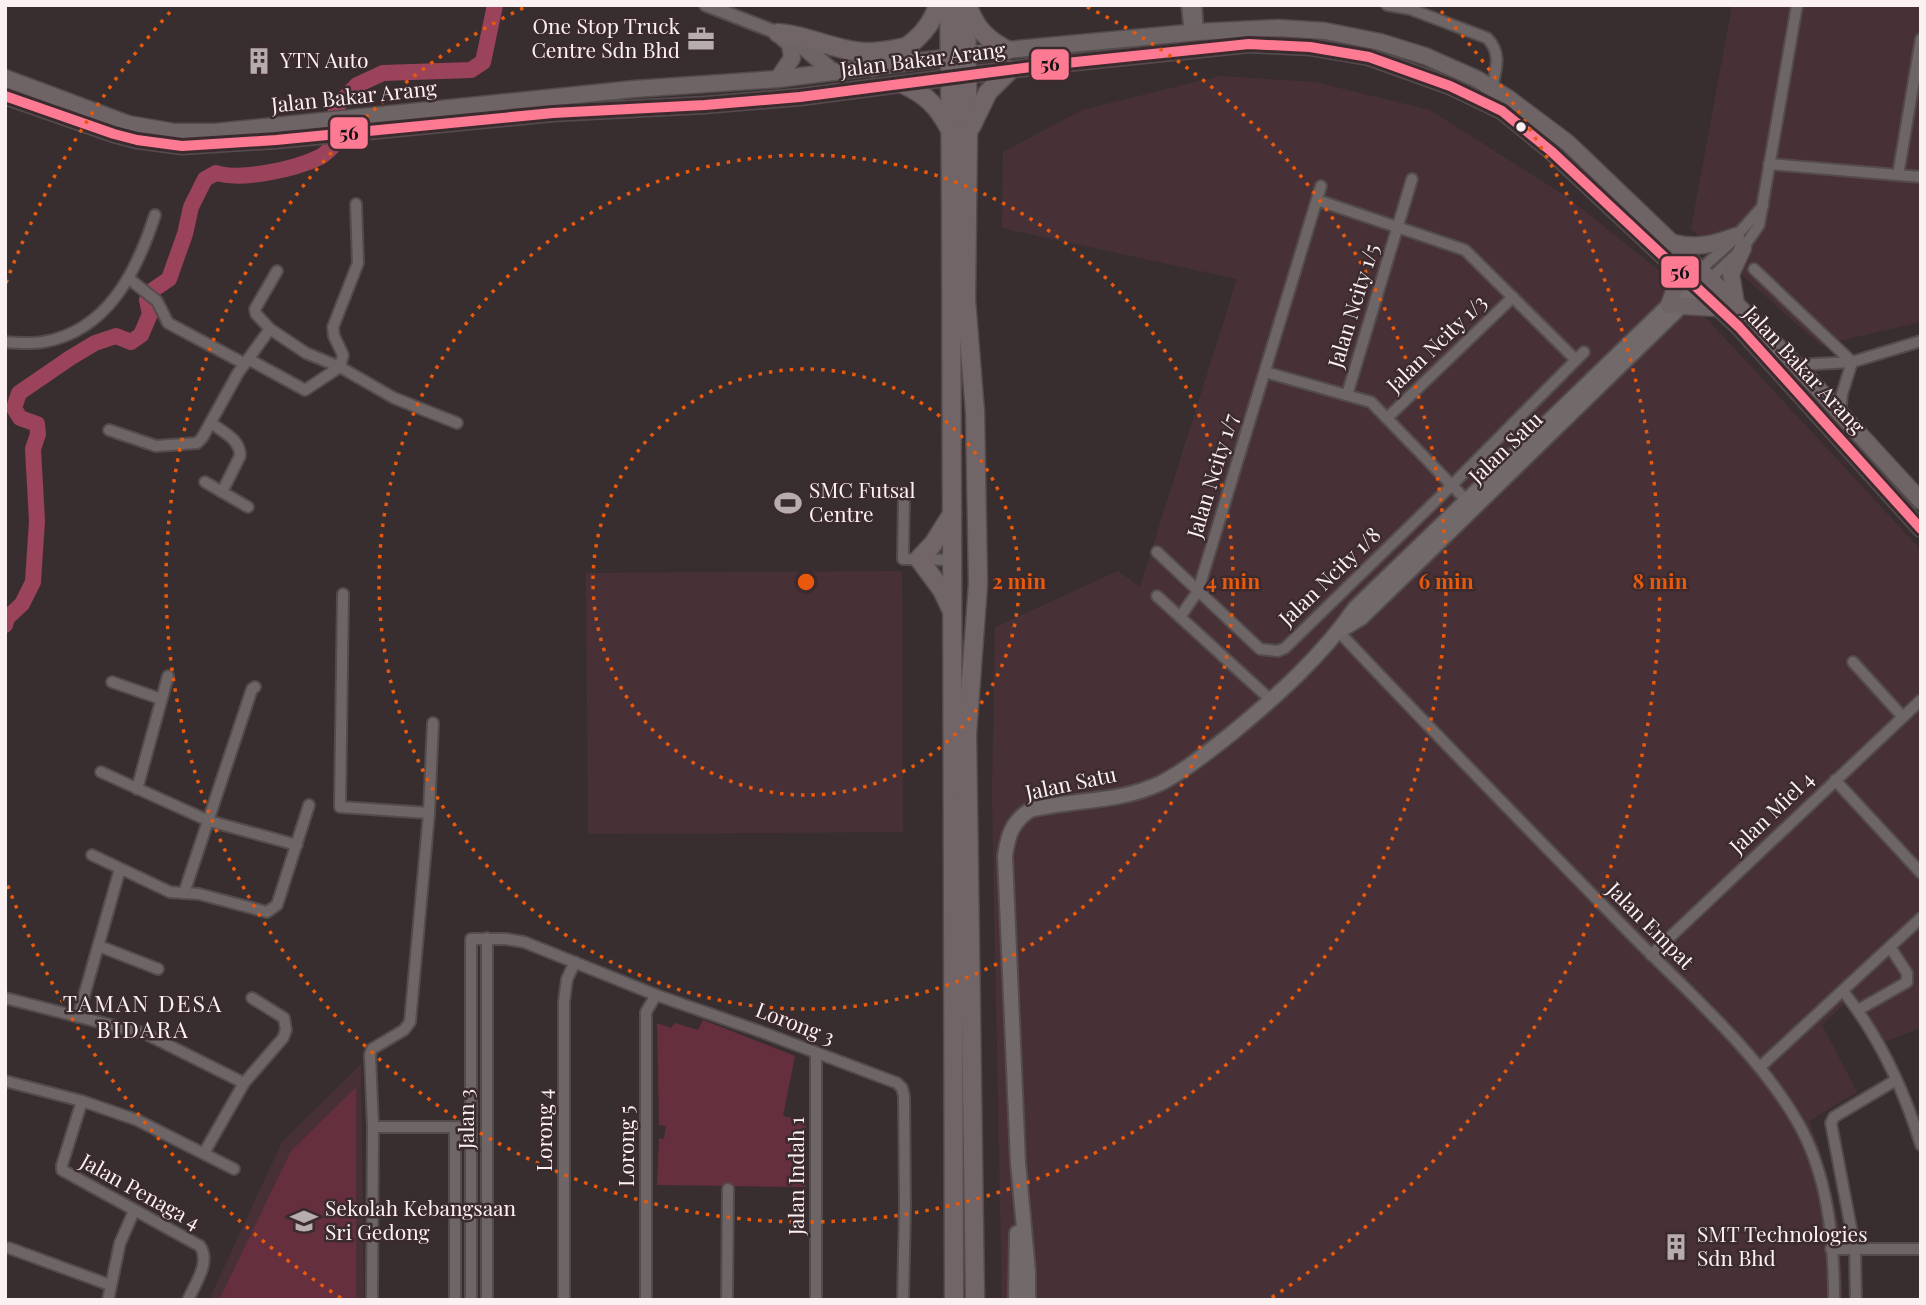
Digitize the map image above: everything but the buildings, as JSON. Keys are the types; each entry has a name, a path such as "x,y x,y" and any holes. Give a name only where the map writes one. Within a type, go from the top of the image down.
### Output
{"highway":[{"path":"873,67 920,38 938,5"},
{"path":"949,5 959,56"},
{"path":"967,5 959,56 960,134 966,300 975,412 978,584 967,734"},
{"path":"967,5 974,22 988,40 1007,50"},
{"path":"778,33 868,53 910,46"},
{"path":"954,1300 956,886 952,514 960,134 988,92 1010,70"},
{"path":"905,85 922,93 960,134"},
{"path":"953,560 963,547 966,462 975,412"},
{"path":"952,514 933,544 919,559 942,590 953,616"},
{"path":"953,560 960,567 965,580 964,698 967,734 975,1300"}],"main road":[{"name":"Jalan Bakar Arang","path":"5,96 114,134 164,145 229,144 311,130 634,89 778,79 1007,50 1194,32 1278,28 1325,31 1380,42 1424,56 1477,79 1568,143 1674,243 1718,308 1739,327 1921,529"},
{"path":"778,33 804,47 833,72"},
{"path":"778,33 790,44 792,50 789,65 778,79"},
{"name":"Jalan Bakar Arang","path":"352,125 732,103 1249,44 1310,47 1369,57 1450,86 1502,111 1551,150 1672,266 1700,280 1736,304 1921,501"},
{"name":"Jalan Bakar Arang","path":"5,78 115,119 163,131 311,130"},
{"path":"1674,243 1704,246 1740,242 1731,274 1736,304"},
{"path":"1672,266 1676,286 1675,306 1718,308"},
{"name":"Jalan Satu","path":"1028,1300 1018,1162 1006,856 1012,827 1020,816 1030,810 1113,799 1161,783 1202,757 1271,700 1339,632 1355,608 1470,504 1700,280"},
{"name":"Jalan Satu","path":"1016,1300 1018,1162"}],"street":[{"path":"706,5 778,33"},
{"path":"1187,5 1194,32"},
{"path":"1194,32 1196,5"},
{"path":"1387,5 1410,9 1487,38 1494,45 1497,55 1492,88"},
{"path":"1700,280 1759,225 1797,5"},
{"path":"1898,175 1921,39"},
{"path":"1769,164 1921,177"},
{"name":"Jalan Ncity 1/5","path":"1347,396 1412,180"},
{"name":"Jalan Ncity 1/7","path":"1180,617 1198,591 1321,186"},
{"path":"1317,200 1465,250 1513,298 1580,356 1451,486"},
{"path":"128,278 153,297 168,323 305,390 340,367 343,355 333,327 358,263 356,204"},
{"path":"5,342 45,342 89,324 102,315 143,252 155,215"},
{"path":"1754,269 1852,362"},
{"path":"276,271 255,309 256,314 270,329 306,354 340,367 394,398 457,423"},
{"name":"Jalan Ncity 1/3","path":"1387,418 1513,298"},
{"path":"109,430 149,445 197,443 202,439 247,361 270,329"},
{"path":"1796,365 1852,362 1921,341"},
{"path":"1840,415 1842,394 1852,362"},
{"path":"1265,372 1370,402 1470,504"},
{"path":"211,423 239,444 241,450 222,492"},
{"path":"205,482 248,507"},
{"name":"Jalan Ncity 1/8","path":"1198,591 1260,649 1278,652 1451,486"},
{"path":"904,497 903,559 953,560"},
{"path":"1157,552 1198,591"},
{"path":"343,594 340,807 429,813"},
{"path":"1157,597 1271,700"},
{"name":"Jalan Empat","path":"1339,632 1760,1068 1797,1121 1822,1180 1828,1212 1834,1300"},
{"path":"1853,662 1902,716"},
{"path":"137,789 167,676"},
{"path":"112,682 161,699"},
{"path":"184,893 252,689 255,687"},
{"name":"Jalan Miel 4","path":"1651,955 1921,700"},
{"path":"372,1300 373,1127 370,1055 372,1049 404,1030 410,1022 429,813 433,723"},
{"path":"101,772 209,821 297,845"},
{"path":"1835,780 1921,873"},
{"path":"92,855 170,892 198,894 264,912 270,911 277,905 309,805"},
{"path":"78,1017 120,869"},
{"path":"1760,1068 1921,918"},
{"name":"Jalan 3","path":"487,938 487,1300"},
{"name":"Lorong 3","path":"471,1128 471,939 524,942 656,995 885,1078 902,1088 905,1207 902,1300"},
{"path":"99,946 158,969"},
{"path":"1858,1010 1907,982 1908,976 1890,947"},
{"name":"Lorong 4","path":"564,1300 564,1002 567,979 575,962"},
{"path":"1843,990 1858,1010 1896,1080 1921,1145"},
{"name":"Lorong 5","path":"646,1300 646,1012 656,995"},
{"path":"5,998 146,1034 244,1083"},
{"path":"204,1153 244,1083 283,1038 286,1030 284,1018 252,998"},
{"name":"Jalan Indah 1","path":"816,1053 816,1300"},
{"path":"1856,1300 1855,1249 1831,1123 1834,1117 1896,1080"},
{"path":"5,1082 121,1113 234,1168"},
{"name":"Jalan Penaga 4","path":"82,1101 62,1170 200,1246 204,1252 204,1265 188,1300"},
{"path":"373,1127 471,1128 471,1300"},
{"path":"455,1128 455,1300"},
{"path":"727,1300 728,1189"},
{"path":"108,1300 120,1243 134,1210"},
{"path":"9,1248 110,1286"},
{"path":"1831,1249 1921,1249"}],"shaded area":[{"path":"1732,5 1921,5 1921,322 1820,345 1691,229"},
{"path":"1220,76 1315,82 1430,110 1567,197 1671,280 1921,550 1921,1028 1873,1046 1846,1002 1822,1025 1857,1092 1809,1121 1819,1147 1839,1226 1843,1300 1002,1300 992,795 995,627 1118,571 1140,587 1237,279 1002,228 1003,152 1082,110"},
{"path":"902,571 903,832 588,834 586,573"},
{"path":"703,1020 795,1056 783,1116 806,1121 806,1159 803,1160 802,1174 807,1174 806,1187 657,1185 659,1138 664,1139 666,1126 659,1125 657,1023 671,1028 675,1023 698,1030"},
{"name":"Sekolah Kebangsaan Sri Gedong","path":"361,1064 364,1300 209,1300 282,1142"},
{"name":"Sekolah Kebangsaan Sri Gedong","path":"356,1087 356,1300 219,1300 291,1151"}],"waterway":[{"path":"5,625 7,618 22,604 33,582 37,521 33,449 38,434 37,424 20,418 14,408 19,393 95,343 116,336 131,342 141,335 150,314 147,300 153,290 169,279 185,234 191,207 205,179 216,173 254,175 297,166 322,156 333,146 336,107 357,85 383,73 471,70 483,62 495,5"}],"transit line":[{"name":"56","path":"5,96 114,134 182,146 276,140 553,113 800,97 1047,65 1249,44 1310,47 1369,57 1450,86 1502,111 1551,151 1739,327 1921,529"}],"place":[{"name":"One Stop Truck Centre Sdn Bhd","path":"701,39"},
{"name":"YTN Auto","path":"259,61"},
{"name":"SMC Futsal Centre","path":"788,503"},
{"name":"Sekolah Kebangsaan Sri Gedong","path":"304,1221"},
{"name":"SMT Technologies Sdn Bhd","path":"1676,1247"}],"district":[{"name":"TAMAN DESA BIDARA","path":"143,1017"}]}
